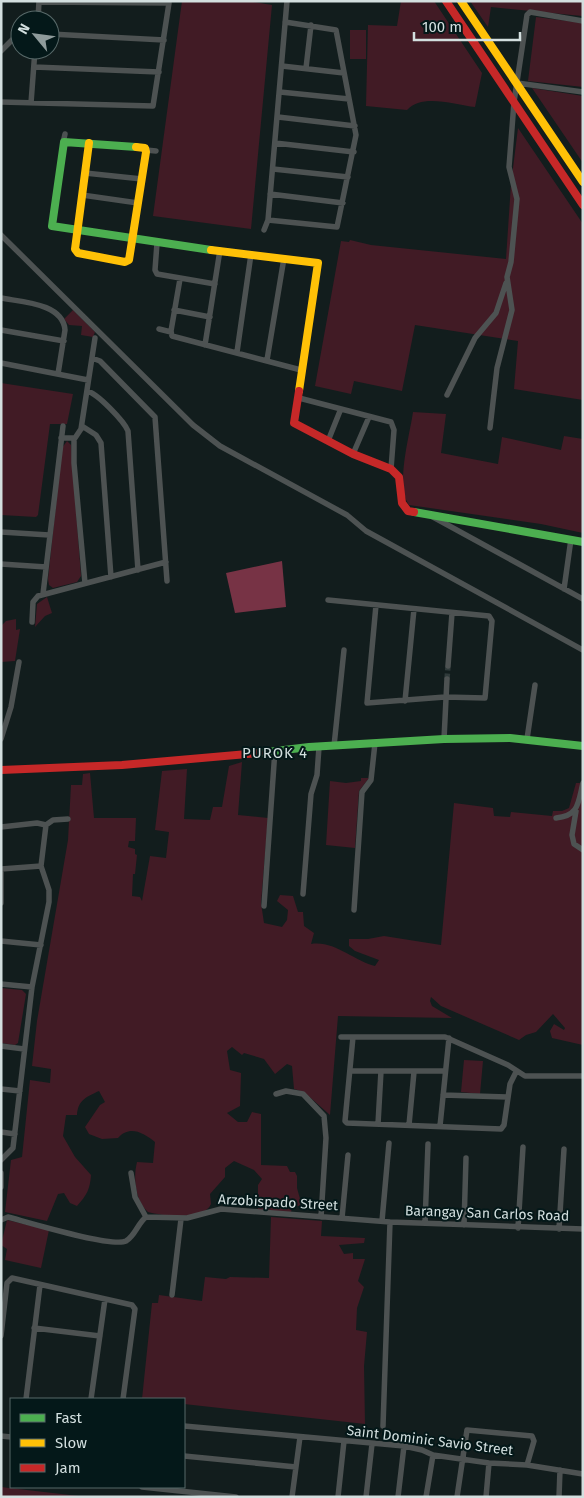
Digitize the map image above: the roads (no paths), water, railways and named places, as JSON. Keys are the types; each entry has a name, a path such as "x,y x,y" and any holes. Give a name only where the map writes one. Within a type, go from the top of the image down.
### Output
{"street":[{"path":"264,230 268,220 287,1"},
{"path":"446,1 583,205"},
{"path":"462,1 583,182"},
{"path":"1,102 153,106 169,3 39,2"},
{"path":"448,395 464,365 472,342 497,310 511,262 517,203 509,170 514,102 528,13 583,21"},
{"path":"268,220 336,228 340,223 356,135 336,30 284,22"},
{"path":"306,68 311,25"},
{"path":"60,35 164,40"},
{"path":"31,103 34,60"},
{"path":"282,66 344,73"},
{"path":"34,68 159,72"},
{"path":"517,83 583,92"},
{"path":"280,92 350,99"},
{"path":"278,117 355,126"},
{"path":"64,134 52,225 133,239 318,263 301,370 299,398 293,422 353,454 391,469 399,477 404,507 410,512 583,542"},
{"path":"63,143 141,147 146,150 156,151"},
{"path":"89,143 75,248 78,253 125,262 130,257 146,150"},
{"path":"275,143 354,152"},
{"path":"273,169 348,177"},
{"path":"85,172 142,178"},
{"path":"270,194 343,203"},
{"path":"82,195 138,203"},
{"path":"1,235 177,410 220,446 347,515 366,531 583,650"},
{"path":"158,242 155,271 159,275 215,284"},
{"path":"205,345 220,250"},
{"path":"237,352 251,254"},
{"path":"267,360 284,258"},
{"path":"171,332 180,279"},
{"path":"490,428 497,368 511,314 507,280"},
{"path":"1,298 48,308 64,325 64,341 58,374"},
{"path":"174,310 210,317"},
{"path":"158,329 171,332 175,337 301,370"},
{"path":"1,330 64,341"},
{"path":"61,438 74,438 78,435 82,426 95,338"},
{"path":"92,358 100,361 155,417 167,581"},
{"path":"1,363 88,380"},
{"path":"87,391 95,394 123,422 128,431 138,570"},
{"path":"299,398 340,411 393,424 391,469"},
{"path":"328,441 340,411"},
{"path":"353,454 369,417"},
{"path":"43,594 63,426"},
{"path":"82,426 96,435 101,445 111,577"},
{"path":"74,438 74,464 85,584"},
{"path":"429,515 583,599"},
{"path":"1,532 49,535"},
{"path":"564,589 571,539"},
{"path":"32,622 33,602 43,594 166,562"},
{"path":"1,564 46,566"},
{"path":"328,600 490,616 492,618 486,696 484,699 445,697 367,702 376,605"},
{"path":"405,701 414,609"},
{"path":"448,666 452,613"},
{"path":"334,746 344,650"},
{"path":"1,739 11,706 19,662"},
{"path":"444,739 447,679"},
{"path":"527,739 535,685"},
{"path":"1,770 122,765 230,757 275,750 444,739 527,739 583,746"},
{"path":"354,910 362,792 371,780 375,743"},
{"path":"303,894 311,794 317,775 319,747"},
{"path":"264,906 275,750"},
{"path":"583,783 576,808 572,834 574,844 583,850"},
{"path":"556,818 566,817 576,808"},
{"path":"1,826 46,825 53,820 68,819"},
{"path":"1,1160 11,1152 15,1134 32,987 49,902 49,890 42,866 46,825"},
{"path":"1,903 1,871 42,866"},
{"path":"1,941 41,945"},
{"path":"1,984 32,987"},
{"path":"341,1037 449,1038 508,1065 516,1072 530,1077 583,1076"},
{"path":"353,1037 345,1122 501,1129 504,1125 511,1081 516,1072"},
{"path":"440,1126 449,1038"},
{"path":"1,1046 24,1049"},
{"path":"350,1071 446,1071"},
{"path":"378,1124 381,1071"},
{"path":"409,1125 414,1072"},
{"path":"1,1089 20,1091"},
{"path":"276,1094 286,1091 303,1094 324,1116 326,1138 321,1216"},
{"path":"443,1095 507,1097"},
{"path":"1,1132 15,1134"},
{"path":"382,1221 389,1144"},
{"path":"424,1223 428,1144"},
{"path":"518,1228 524,1146"},
{"path":"558,1229 564,1149"},
{"path":"342,1218 348,1155"},
{"path":"464,1225 466,1158"},
{"path":"1,1173 1,1187"},
{"path":"1,1220 8,1218 88,1238 120,1242 129,1238 146,1217 135,1197 131,1173"},
{"name":"Arzobispado Street","path":"146,1217 180,1219 198,1216 218,1209 390,1222"},
{"path":"172,1295 180,1219"},
{"path":"383,1426 390,1222"},
{"name":"Barangay San Carlos Road","path":"390,1222 583,1229"},
{"path":"1,1336 8,1280 14,1277 134,1308 123,1398"},
{"path":"26,1398 40,1285"},
{"path":"91,1398 105,1299"},
{"path":"34,1328 100,1336"},
{"name":"Saint Dominic Savio Street","path":"185,1426 404,1446 422,1450 433,1455 489,1463 527,1465 583,1474"},
{"path":"456,1497 467,1430 531,1435 534,1440 527,1465"},
{"path":"292,1497 300,1437"},
{"path":"338,1497 344,1441"},
{"path":"366,1497 372,1444"},
{"path":"398,1497 404,1446"},
{"path":"426,1497 433,1455"},
{"path":"185,1456 296,1467"},
{"path":"486,1497 489,1463"},
{"path":"559,1497 560,1470"},
{"path":"169,1488 236,1497"}],"tunnel":[{"path":"447,679 448,666"}],"district":[{"name":"PUROK 4","path":"275,753"}]}
